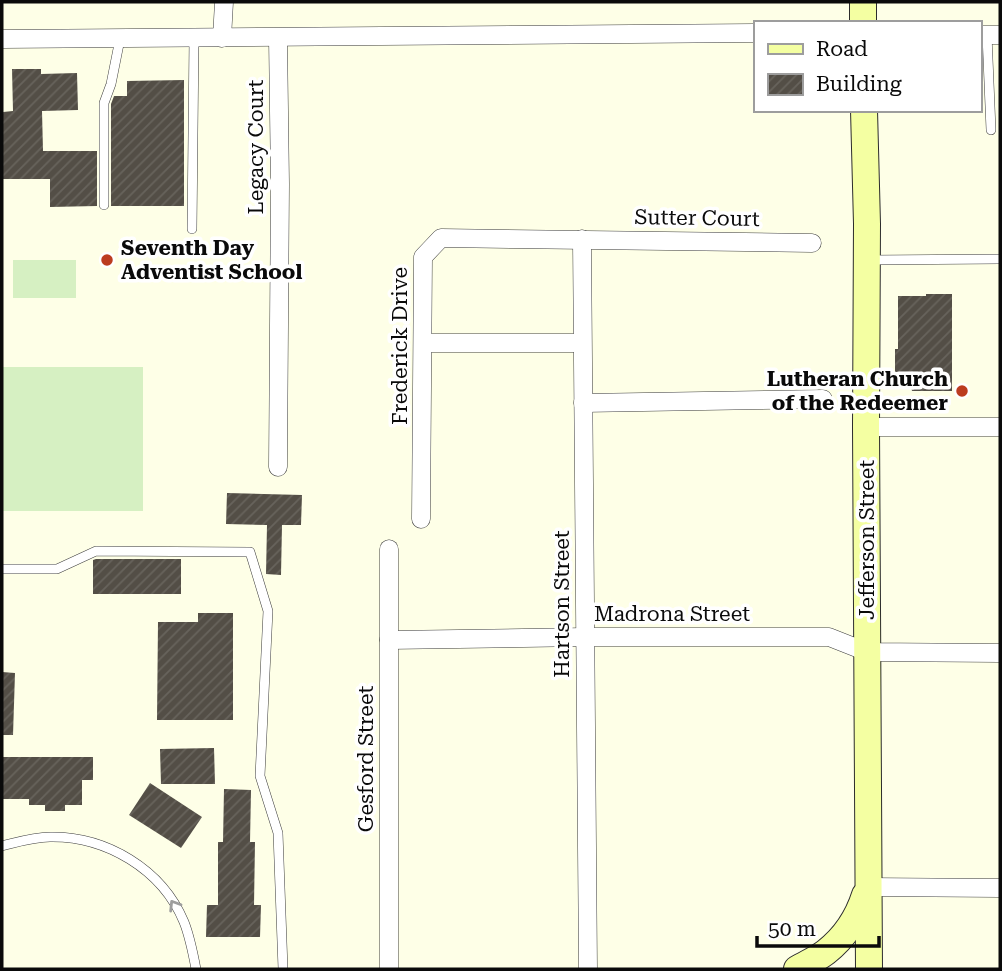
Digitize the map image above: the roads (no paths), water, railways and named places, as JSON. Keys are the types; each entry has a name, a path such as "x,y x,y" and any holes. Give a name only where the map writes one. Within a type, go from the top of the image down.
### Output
{"main road":[{"path":"863,2 863,21"},
{"name":"Jefferson Street","path":"864,112 867,260 869,969"},
{"path":"797,969 827,951 838,940 862,906 867,887"}],"street":[{"path":"222,38 224,2"},
{"path":"2,39 754,33"},
{"name":"Legacy Court","path":"278,38 278,467"},
{"name":"Frederick Drive","path":"421,519 423,257 441,238 582,239"},
{"name":"Sutter Court","path":"582,239 812,243"},
{"name":"Hartson Street","path":"582,239 588,969"},
{"path":"422,344 582,343"},
{"path":"583,403 823,400"},
{"path":"866,427 1000,427"},
{"name":"Gesford Street","path":"389,549 389,969"},
{"name":"Madrona Street","path":"389,640 585,636 829,636 867,652"},
{"path":"867,652 1000,653"},
{"path":"867,887 1000,888"}],"lane":[{"path":"989,35 991,130"},
{"path":"192,229 194,38"},
{"path":"104,205 104,103 111,84 120,39"},
{"path":"867,260 1000,259"},
{"path":"2,569 57,569 96,551 250,552 268,611 260,776 278,833 283,969"},
{"path":"2,846 27,839 78,839 127,857 153,878 173,903 191,942 196,969"}],"place":[{"name":"Seventh Day Adventist School","path":"107,260"},
{"name":"Lutheran Church of the Redeemer","path":"962,391"}]}
